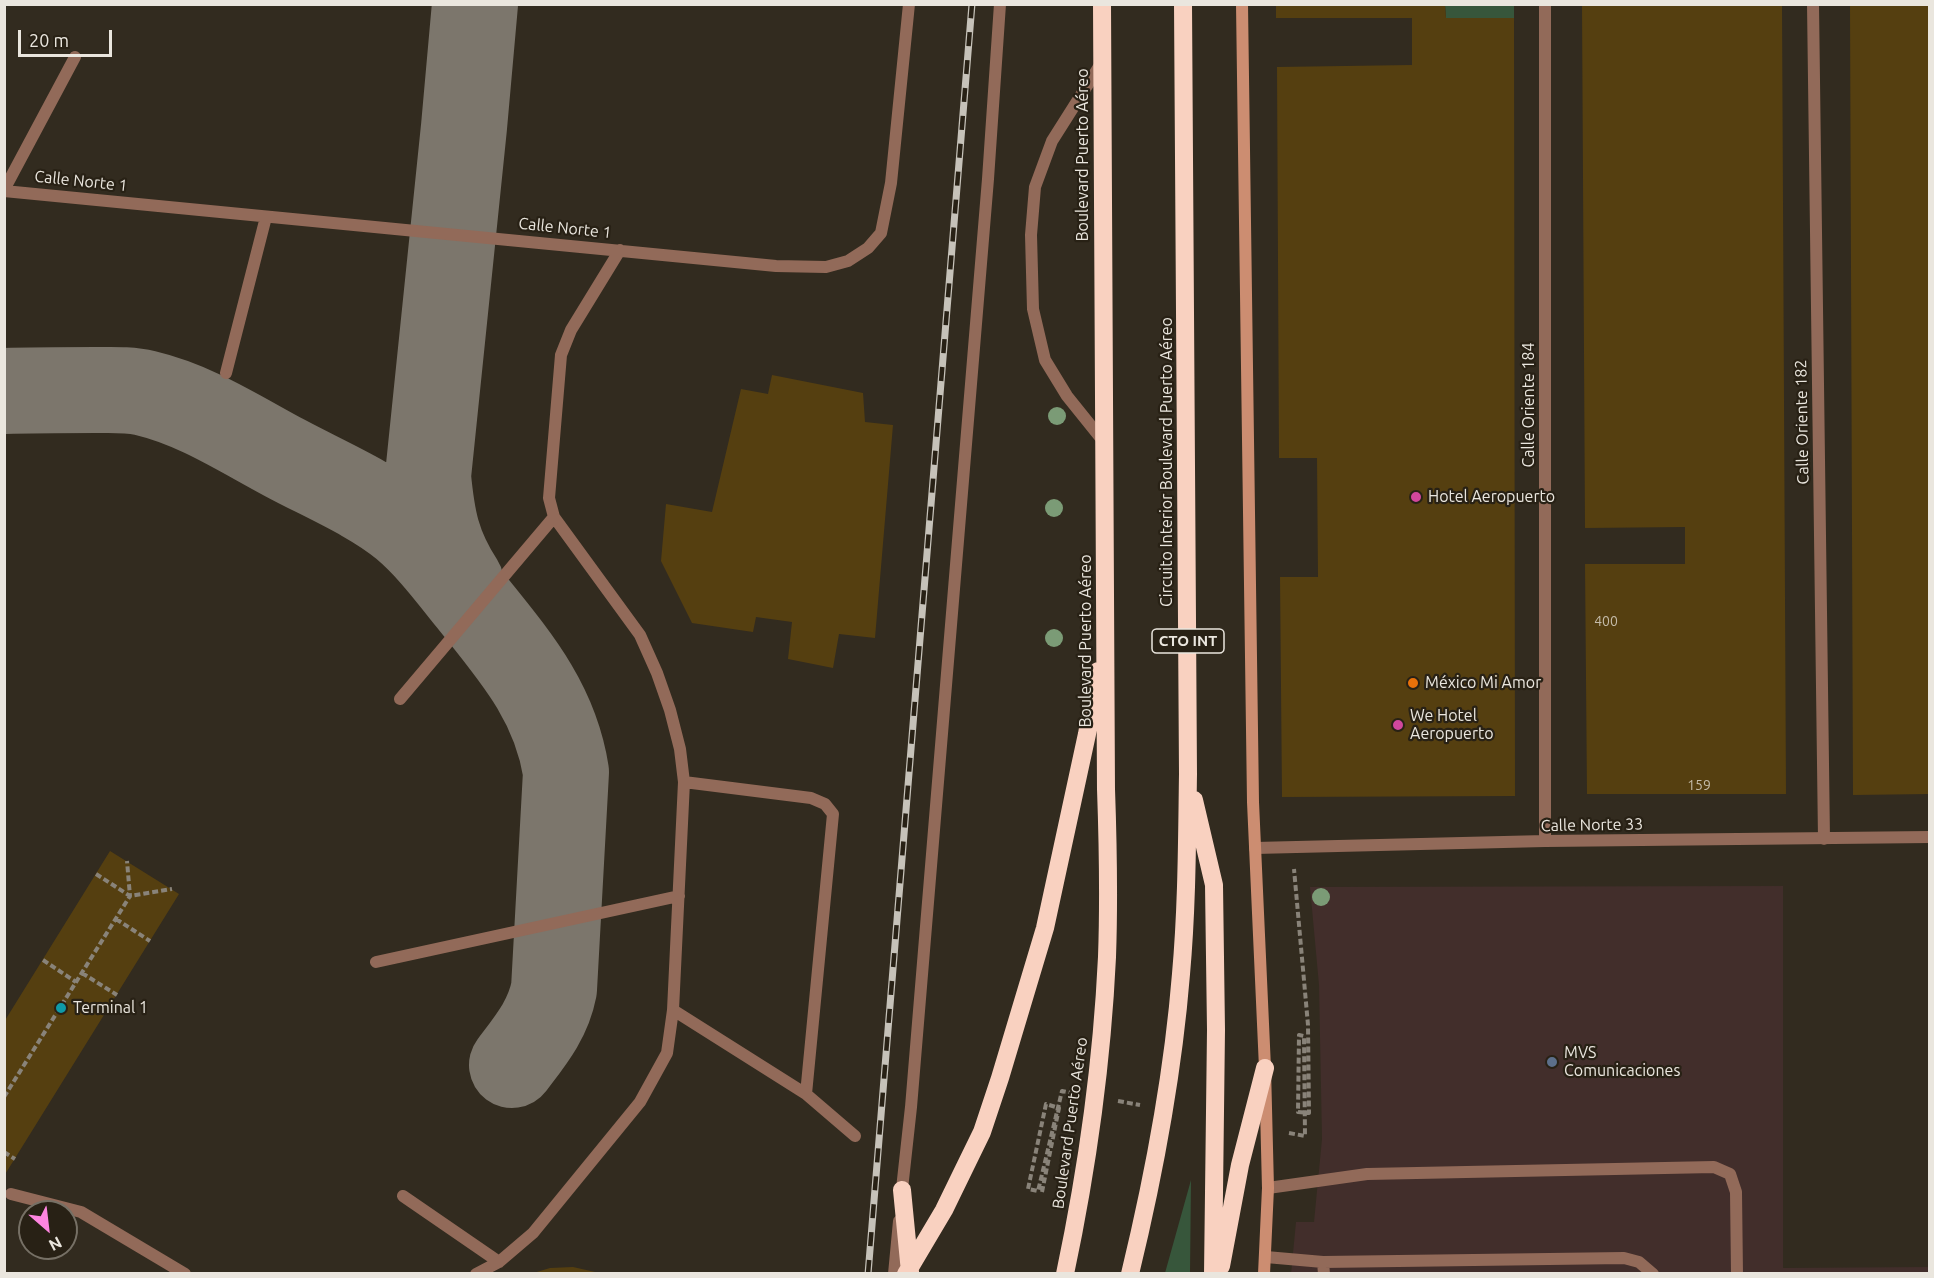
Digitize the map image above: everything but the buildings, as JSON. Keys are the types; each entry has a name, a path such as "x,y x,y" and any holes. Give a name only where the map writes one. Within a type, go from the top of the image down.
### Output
{"highway":[{"name":"Boulevard Puerto Aéreo","path":"1065,1274 1081,1199 1090,1133 1101,1042 1107,959 1109,878 1102,4"},
{"name":"Circuito Interior Boulevard Puerto Aéreo","path":"1130,1274 1160,1134 1173,1050 1182,962 1188,774 1183,4"},
{"path":"908,1274 944,1210 982,1132 1000,1078 1045,928 1087,734 1106,625"},
{"path":"1188,774 1214,885 1216,1030 1213,1274"},
{"path":"1219,1274 1240,1165 1265,1068"},
{"path":"902,1191 908,1274"}],"main road":[{"path":"1242,4 1255,848 1268,1188 1264,1274"}],"street":[{"name":"Calle Norte 1","path":"4,191 776,266 826,267 848,261 868,248 880,233 891,183 909,4"},
{"path":"894,1274 911,1107 988,179 1000,4"},
{"name":"Calle Oriente 184","path":"1545,4 1545,841"},
{"name":"Calle Oriente 182","path":"1813,4 1824,839"},
{"path":"4,191 75,57"},
{"path":"1102,61 1052,141 1035,187 1031,235 1034,309 1045,360 1067,396 1104,442"},
{"path":"226,373 266,217"},
{"path":"476,1274 499,1262 533,1233 640,1102 667,1053 673,1010 684,782 680,749 670,710 640,635 554,517 549,498 561,355 571,330 620,250"},
{"path":"400,699 554,517"},
{"path":"684,782 811,798 825,804 833,814 806,1094"},
{"name":"Calle Norte 33","path":"1255,848 1545,841 1929,837"},
{"path":"376,962 679,896"},
{"path":"673,1010 806,1094 855,1136"},
{"path":"1268,1188 1366,1174 1714,1167 1730,1174 1736,1192 1737,1274"},
{"path":"11,1194 81,1212 185,1274"},
{"path":"404,1196 499,1262"},
{"path":"1266,1257 1324,1268 1624,1258 1639,1262 1653,1274"}],"path":[{"path":"1292,847 1308,1025 1309,1113 1298,1112 1299,1035 1304,1036 1305,1089"},
{"path":"4,1098 130,896 127,861"},
{"path":"96,873 130,896 172,890"},
{"path":"116,919 150,941"},
{"path":"43,960 76,982"},
{"path":"82,973 117,995"},
{"path":"1042,1192 1059,1108 1046,1104 1028,1189 1038,1191 1049,1144"},
{"path":"4,1152 15,1159"}],"shaded area":[{"name":"MVS Comunicaciones","path":"1783,886 1783,1268 1930,1267 1929,1274 1291,1274 1296,1222 1314,1222 1322,1139 1319,985 1310,887"}],"green space":[{"path":"1445,5 1514,5 1514,18 1446,18"},
{"path":"1191,1180 1190,1273 1165,1273"}],"taxiway":[{"path":"461,583 446,557 437,532 428,476 475,4"},
{"path":"4,391 133,391 164,398 217,421 362,498 391,516 430,552 502,640 530,680 553,723 561,746 566,772 554,989 543,1020 512,1065"}],"railway":[{"path":"868,1274 972,4"}],"place":[{"name":"Hotel Aeropuerto","path":"1416,497"},
{"name":"México Mi Amor","path":"1413,683"},
{"name":"We Hotel Aeropuerto","path":"1398,725"},
{"name":"Terminal 1","path":"61,1008"},
{"name":"MVS Comunicaciones","path":"1552,1062"}]}
